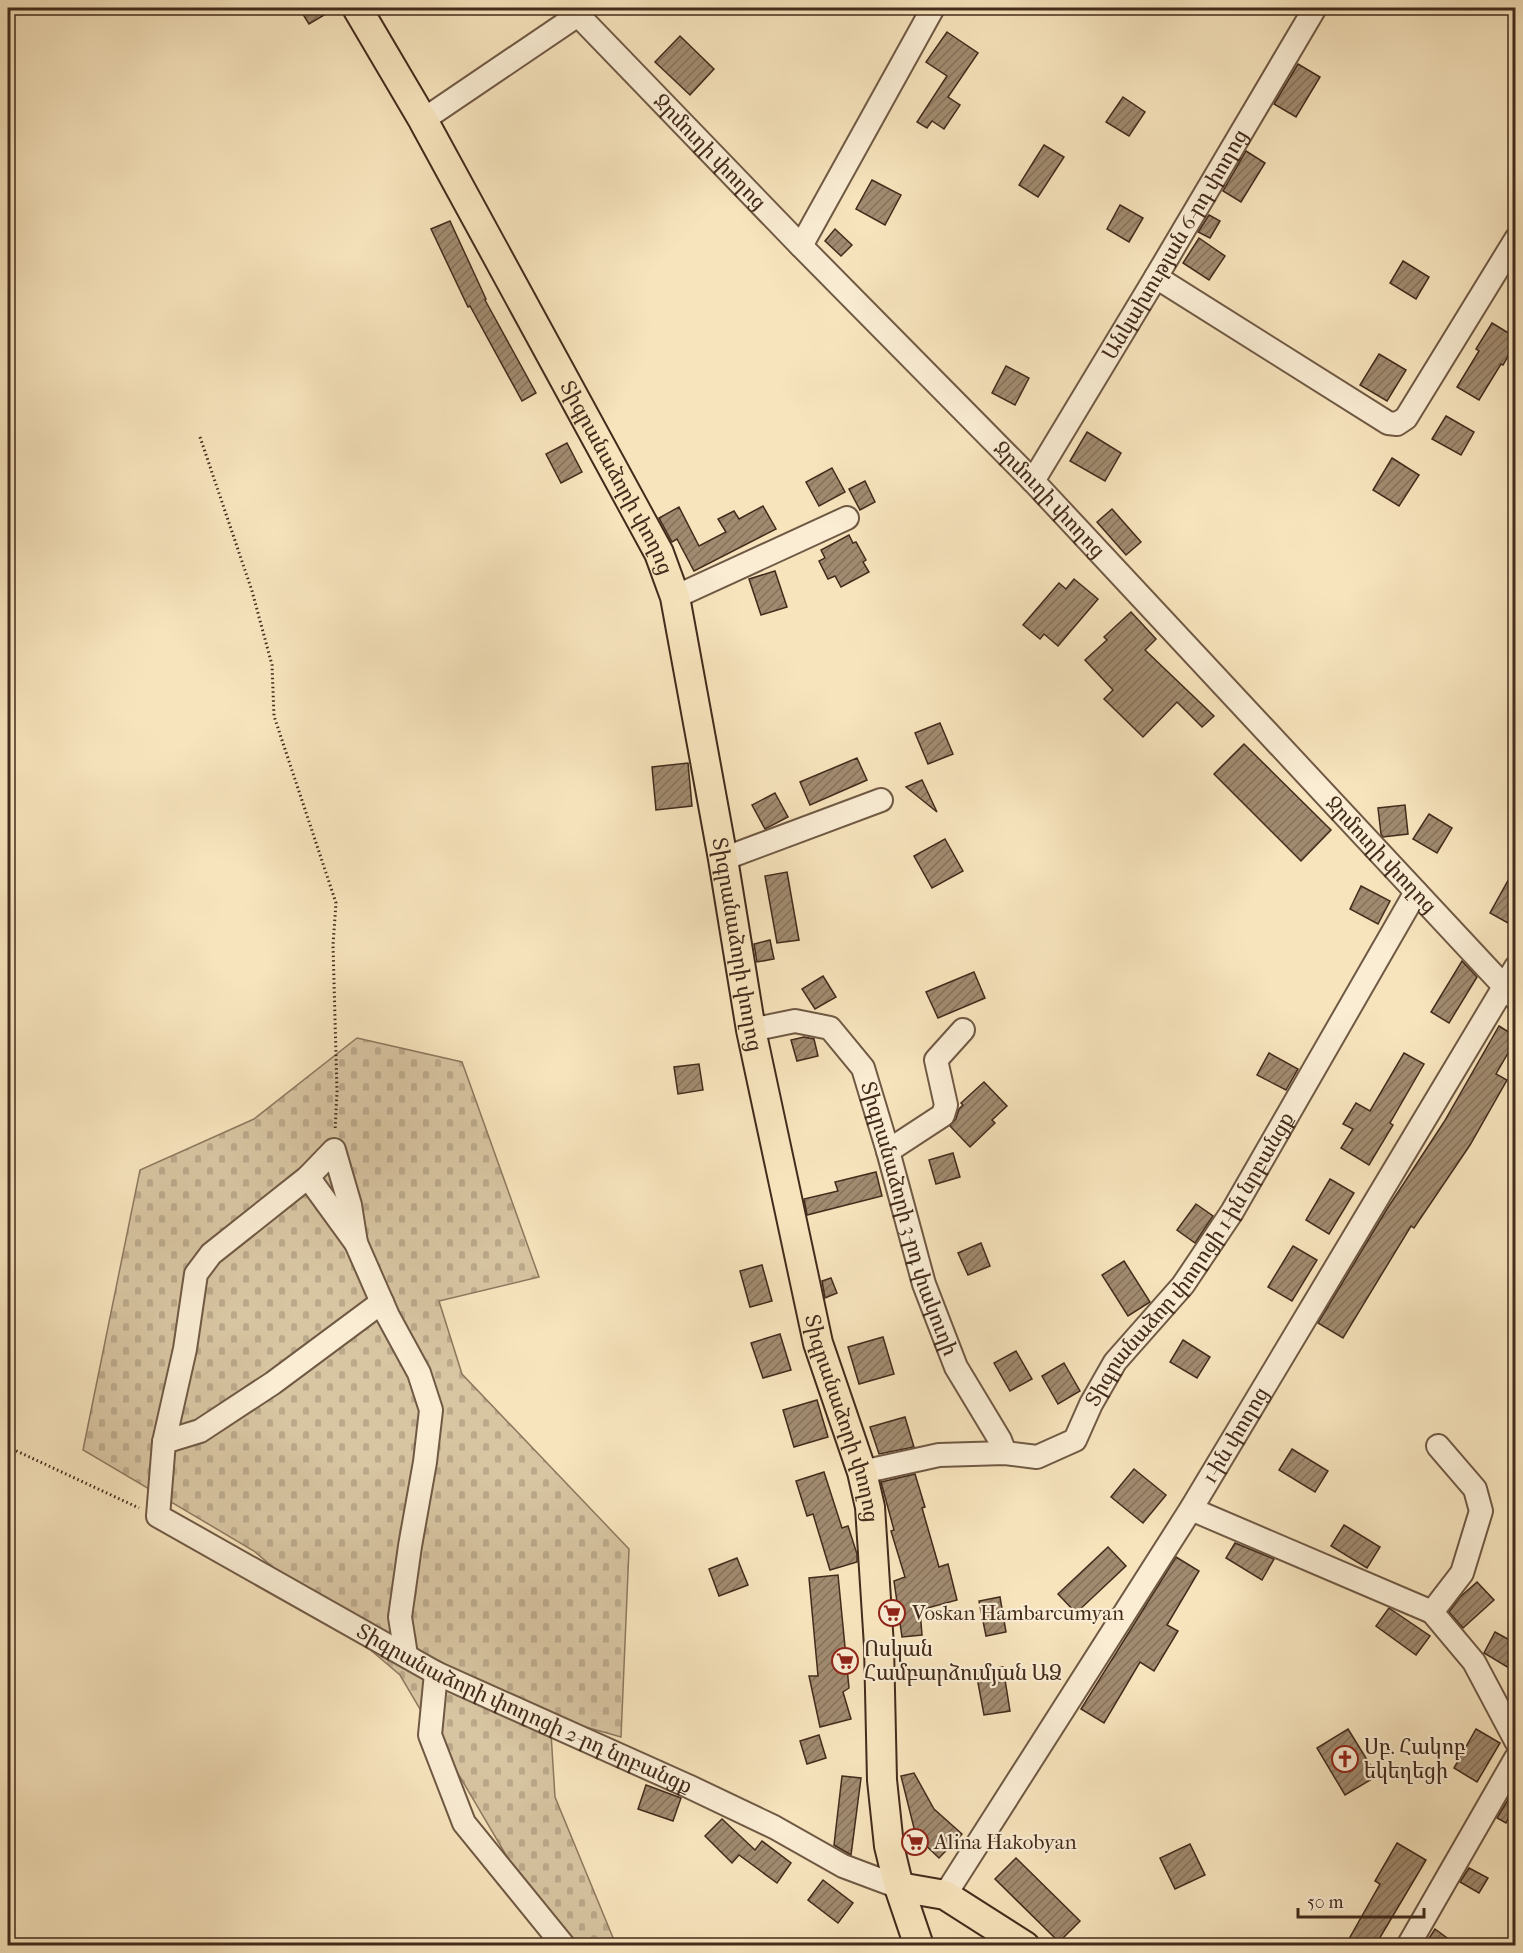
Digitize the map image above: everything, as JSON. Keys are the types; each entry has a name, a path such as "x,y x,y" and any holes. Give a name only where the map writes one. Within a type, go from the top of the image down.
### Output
{"main road":[{"name":"Տիգրանաձորի փողոց","path":"357,8 423,120 659,553 675,597 723,859 751,1030 818,1343 862,1472 870,1507 879,1646 882,1780 890,1846 899,1887 919,1946"},
{"path":"899,1887 945,1895 1025,1946"}],"street":[{"path":"801,246 933,8"},
{"name":"Անկախության 6-րդ փողոց","path":"1033,481 1315,8"},
{"path":"423,120 576,11"},
{"name":"Ջրմուղի փողոց","path":"576,11 801,246 1033,481 1510,993"},
{"path":"1156,277 1388,423 1397,424 1406,418 1515,239"},
{"path":"675,597 847,518"},
{"path":"723,859 881,800"},
{"name":"Տիգրանաձոր փողոցի 1-ին նրբանցք","path":"862,1472 939,1455 1005,1453 1037,1457 1075,1440 1091,1404 1115,1362 1183,1285 1232,1212 1416,891"},
{"name":"1-ին փողոց","path":"945,1895 1191,1509 1510,993 1515,967"},
{"name":"Տիգրանաձորի 3-րդ փակուղի","path":"751,1030 795,1021 830,1028 863,1068 924,1284 956,1367 1000,1440 1005,1453"},
{"path":"888,1151 943,1115 946,1105 936,1060 963,1029"},
{"path":"158,1516 164,1442 185,1348 196,1274 211,1254 308,1177 334,1150 350,1205 356,1243"},
{"path":"308,1177 356,1243 382,1302 419,1373 431,1410 400,1617 406,1655"},
{"path":"164,1442 200,1431 273,1383 382,1302"},
{"path":"1432,1612 1462,1573 1481,1511 1475,1489 1438,1446"},
{"path":"1191,1509 1432,1612 1474,1662 1515,1741"},
{"name":"Տիգրանաձորի փողոցի 2-րդ նրբանցք","path":"158,1516 436,1673 774,1827 843,1866 899,1887"},
{"path":"436,1673 430,1735 464,1823 564,1946"},
{"path":"1408,1946 1515,1758"}],"path":[{"path":"200,437 252,591 272,665 274,716 336,903 333,945 337,1092 334,1150"},
{"path":"8,1447 158,1516"}],"green space":[{"path":"357,1038 462,1062 539,1277 439,1301 462,1374 629,1549 621,1737 550,1717 555,1797 616,1945 559,1945 400,1675 254,1551 83,1450 140,1170 254,1119"}],"building":[{"path":"299,8 336,8 309,24"},
{"path":"947,32 978,53 948,97 960,105 944,129 932,121 927,128 917,122 947,76 926,62"},
{"path":"680,36 714,69 690,95 655,62"},
{"path":"1298,64 1320,77 1296,117 1274,104"},
{"path":"1123,97 1145,112 1129,136 1106,122"},
{"path":"1044,145 1064,157 1038,197 1019,185"},
{"path":"1246,151 1265,163 1241,202 1223,191"},
{"path":"872,180 901,195 885,225 856,209"},
{"path":"1120,205 1143,218 1129,242 1107,229"},
{"path":"1209,215 1220,221 1210,238 1198,232"},
{"path":"450,221 485,300 536,393 522,401 470,306 468,307 431,229"},
{"path":"835,229 852,245 841,256 825,241"},
{"path":"1199,238 1225,256 1209,280 1183,263"},
{"path":"1403,261 1429,277 1416,299 1390,283"},
{"path":"1492,323 1515,337 1515,344 1479,400 1457,387 1479,351 1476,349"},
{"path":"1379,354 1406,370 1387,401 1360,385"},
{"path":"1006,366 1029,378 1015,405 992,393"},
{"path":"1446,416 1474,432 1461,455 1432,439"},
{"path":"1087,432 1121,453 1105,481 1070,461"},
{"path":"567,443 582,472 561,483 546,454"},
{"path":"1392,458 1419,475 1399,506 1373,490"},
{"path":"832,468 845,492 819,506 806,482"},
{"path":"865,481 875,502 860,510 849,489"},
{"path":"763,506 776,529 694,571 677,539 672,542 659,518 679,507 699,546 726,532 718,519 734,511 739,519"},
{"path":"1112,509 1141,542 1126,555 1097,522"},
{"path":"849,535 853,543 856,542 866,560 863,562 869,572 841,587 835,576 828,579 819,561 825,558 821,550"},
{"path":"775,571 787,607 761,615 749,579"},
{"path":"1074,579 1098,599 1058,646 1044,634 1040,639 1023,625 1059,583 1066,589"},
{"path":"1131,612 1156,639 1145,650 1214,716 1202,727 1177,702 1143,737 1104,699 1113,690 1085,660 1107,640 1104,637"},
{"path":"940,723 953,754 928,764 915,733"},
{"path":"1244,744 1331,830 1301,861 1214,774"},
{"path":"857,758 867,780 810,805 800,782"},
{"path":"688,763 692,806 656,810 652,767"},
{"path":"922,780 937,812 906,787"},
{"path":"775,793 788,817 765,829 752,805"},
{"path":"1405,805 1408,834 1383,837 1378,808"},
{"path":"1429,814 1452,828 1437,853 1413,839"},
{"path":"945,839 963,871 932,888 914,856"},
{"path":"1515,868 1515,911 1508,923 1490,913"},
{"path":"787,872 799,940 777,943 765,876"},
{"path":"1361,886 1390,901 1378,924 1350,909"},
{"path":"770,940 774,959 757,962 754,944"},
{"path":"1462,961 1477,977 1449,1023 1431,1012"},
{"path":"974,972 985,998 938,1018 926,992"},
{"path":"823,976 836,997 815,1009 802,989"},
{"path":"1499,1026 1515,1036 1515,1041 1496,1074 1507,1080 1470,1145 1414,1228 1411,1226 1343,1338 1318,1323 1387,1209 1444,1122"},
{"path":"804,1037 814,1039 818,1056 797,1061 791,1040"},
{"path":"1269,1053 1298,1069 1286,1090 1257,1075"},
{"path":"1404,1053 1424,1064 1390,1123 1393,1125 1369,1165 1341,1148 1353,1129 1343,1124 1356,1103 1370,1111"},
{"path":"699,1064 703,1090 678,1094 674,1067"},
{"path":"984,1082 1007,1106 992,1120 995,1123 970,1147 950,1126 963,1105 961,1103"},
{"path":"953,1153 960,1177 936,1184 929,1160"},
{"path":"876,1172 882,1196 807,1215 804,1199 838,1191 835,1182"},
{"path":"1330,1179 1354,1193 1329,1234 1306,1220"},
{"path":"1196,1204 1213,1216 1195,1243 1177,1230"},
{"path":"981,1243 990,1266 968,1275 958,1253"},
{"path":"1293,1246 1317,1260 1292,1301 1268,1287"},
{"path":"1124,1261 1150,1302 1128,1316 1102,1275"},
{"path":"762,1265 772,1301 750,1307 740,1271"},
{"path":"831,1278 837,1293 825,1298 822,1281"},
{"path":"780,1334 791,1370 763,1378 751,1343"},
{"path":"883,1337 894,1374 859,1384 848,1347"},
{"path":"1183,1340 1210,1357 1197,1378 1170,1362"},
{"path":"1016,1351 1032,1379 1010,1391 994,1363"},
{"path":"1064,1363 1080,1391 1058,1404 1042,1376"},
{"path":"817,1400 828,1437 794,1447 783,1410"},
{"path":"905,1417 914,1447 879,1454 870,1427"},
{"path":"1292,1449 1328,1471 1315,1492 1279,1470"},
{"path":"1134,1469 1166,1495 1143,1523 1111,1497"},
{"path":"824,1472 842,1528 848,1526 857,1554 857,1562 830,1570 813,1514 807,1516 796,1481"},
{"path":"915,1474 939,1567 948,1564 957,1600 920,1610 922,1635 902,1637 894,1581 905,1577 891,1531 894,1530 881,1482"},
{"path":"1344,1525 1380,1547 1367,1568 1331,1546"},
{"path":"1235,1543 1274,1559 1262,1580 1226,1558"},
{"path":"1108,1547 1126,1566 1076,1613 1058,1594"},
{"path":"1176,1557 1199,1571 1167,1625 1178,1631 1154,1671 1140,1662 1104,1723 1081,1709"},
{"path":"737,1558 748,1585 719,1596 709,1569"},
{"path":"838,1575 849,1688 843,1692 851,1719 820,1727 809,1676 818,1676 809,1578"},
{"path":"1477,1582 1494,1600 1463,1628 1449,1612 1460,1597"},
{"path":"1000,1597 1006,1632 986,1636 979,1601"},
{"path":"1389,1608 1430,1636 1416,1655 1376,1626"},
{"path":"1495,1632 1515,1643 1515,1658 1509,1668 1484,1653"},
{"path":"1003,1667 1010,1711 984,1715 976,1672"},
{"path":"1348,1729 1377,1776 1345,1795 1317,1748"},
{"path":"1476,1729 1500,1743 1477,1782 1454,1768"},
{"path":"819,1735 826,1758 807,1764 800,1741"},
{"path":"914,1773 934,1809 962,1834 939,1858 916,1836 901,1776"},
{"path":"842,1776 861,1778 851,1855 834,1845"},
{"path":"646,1785 681,1798 673,1821 638,1809"},
{"path":"1512,1793 1515,1795 1515,1806 1506,1823 1497,1818"},
{"path":"722,1819 755,1850 762,1841 791,1863 777,1883 739,1855 732,1863 705,1836"},
{"path":"1397,1843 1426,1860 1375,1946 1345,1946 1380,1884 1375,1881"},
{"path":"1190,1844 1205,1875 1175,1889 1160,1858"},
{"path":"1016,1858 1080,1921 1059,1942 995,1879"},
{"path":"1469,1868 1488,1878 1479,1893 1460,1882"},
{"path":"823,1880 853,1903 838,1923 808,1900"},
{"path":"1435,1929 1458,1946 1424,1946"}],"place":[{"name":"Voskan Hambarcumyan","path":"892,1613"},
{"name":"Ոսկան Համբարձումյան ԱՁ","path":"845,1661"},
{"name":"Սբ. Հակոբ եկեղեցի","path":"1345,1759"},
{"name":"Alina Hakobyan","path":"915,1842"}]}
